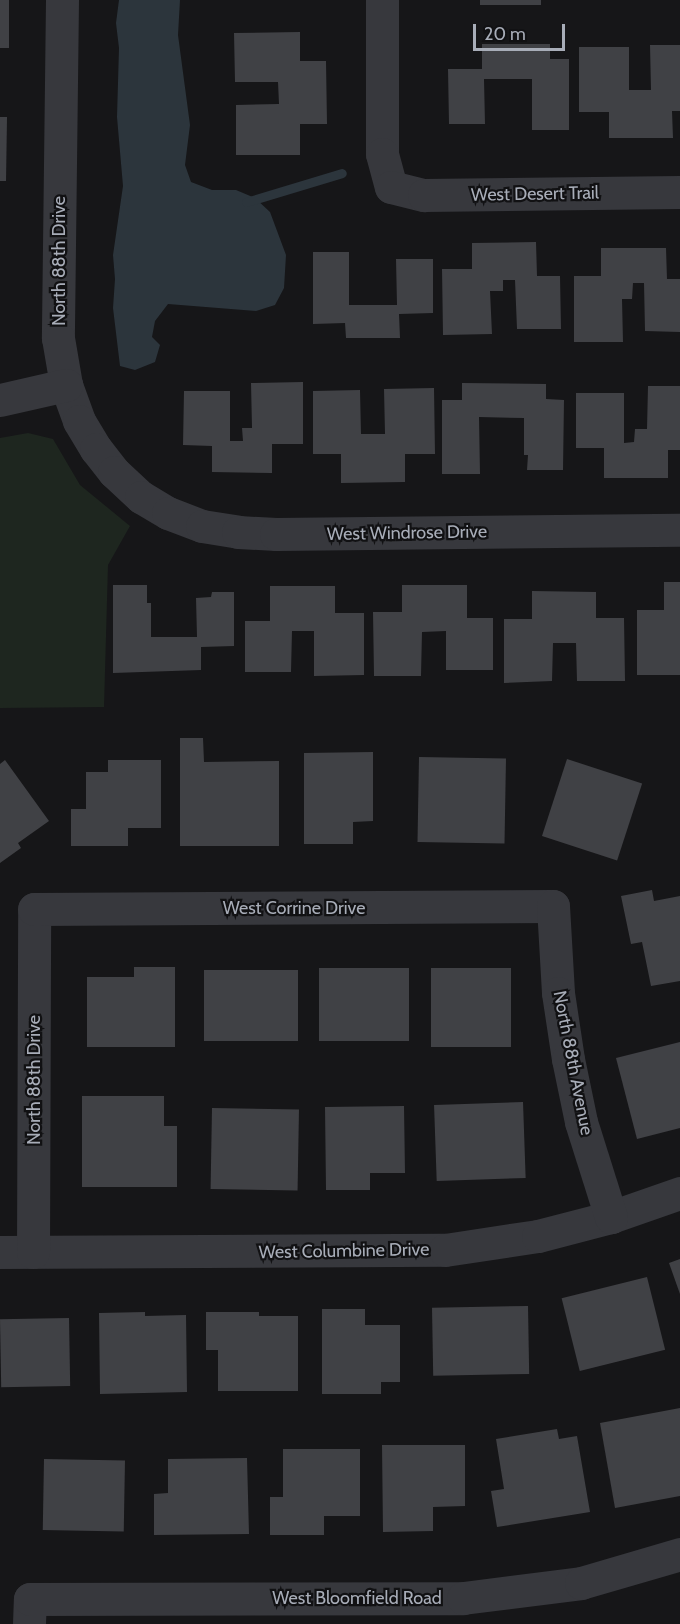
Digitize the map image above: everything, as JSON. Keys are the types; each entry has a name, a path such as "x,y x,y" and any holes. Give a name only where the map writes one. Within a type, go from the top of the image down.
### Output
{"street":[{"name":"North 88th Drive","path":"62,0 58,338 66,385 79,421 96,449 114,472 141,497"},
{"name":"West Desert Trail","path":"382,0 382,154 391,187 424,195 680,192"},
{"path":"0,400 66,385"},
{"name":"West Windrose Drive","path":"141,497 168,513 202,526 238,532 276,534 680,530"},
{"name":"West Corrine Drive","path":"34,909 553,906"},
{"name":"North 88th Avenue","path":"553,906 558,993 568,1059 581,1122 611,1217"},
{"name":"North 88th Drive","path":"33,1251 34,909"},
{"name":"West Columbine Drive","path":"0,1252 445,1250 538,1236 611,1217 680,1193"},
{"name":"West Bloomfield Road","path":"29,1611 463,1598 581,1583 680,1554"}],"shaded area":[{"path":"119,0 180,0 178,35 190,125 185,165 191,182 212,190 236,190 255,198 270,212 286,255 284,288 275,305 256,311 168,304 155,321 152,337 160,345 155,362 135,370 120,366 113,308 115,279 113,255 123,186 117,117 119,48 116,23"},
{"path":"28,433 53,439 80,485 130,526 108,565 104,707 0,708 0,438"}],"building":[{"path":"0,0 9,0 9,48 0,48"},
{"path":"480,0 541,0 541,5 480,5"},
{"path":"300,32 300,61 326,61 327,124 300,124 300,155 236,155 236,105 279,104 278,82 235,82 234,33"},
{"path":"482,44 550,44 550,59 569,59 569,130 532,130 532,79 484,79 485,124 449,124 448,69 482,69"},
{"path":"650,45 680,45 680,111 672,111 673,138 609,138 609,112 579,112 579,47 629,47 629,90 651,90"},
{"path":"0,117 7,117 6,181 0,181"},
{"path":"536,242 537,276 560,276 561,329 517,329 515,280 503,280 503,291 490,291 492,334 443,335 442,269 472,269 472,243"},
{"path":"601,248 666,248 667,279 680,279 680,332 645,331 644,283 633,283 632,299 622,299 623,342 574,342 574,276 601,276"},
{"path":"313,252 349,252 349,305 397,305 396,259 433,259 433,313 399,314 400,338 346,338 345,323 313,324"},
{"path":"303,382 303,444 272,444 272,473 212,472 212,446 183,445 184,391 230,391 230,441 243,441 242,428 252,428 251,383"},
{"path":"462,383 546,384 546,399 564,400 563,470 527,470 528,455 524,455 524,418 479,417 480,474 442,474 442,400 462,400"},
{"path":"648,386 680,386 680,450 668,450 668,478 604,478 604,448 576,448 576,393 624,393 624,443 634,442 635,429 647,429"},
{"path":"434,388 435,454 405,454 405,482 341,483 341,454 313,454 313,391 360,390 361,434 385,434 384,389"},
{"path":"664,582 680,582 680,675 637,675 637,610 664,610"},
{"path":"113,585 147,585 147,603 151,603 151,637 197,637 196,598 211,597 212,592 234,592 234,646 201,647 201,670 113,673"},
{"path":"402,585 467,585 467,618 493,618 493,670 446,670 446,631 422,632 421,676 374,676 373,612 402,612"},
{"path":"270,586 335,586 335,613 364,613 364,675 314,676 314,631 292,631 291,672 245,672 245,621 270,621"},
{"path":"532,591 596,592 596,618 624,618 625,681 577,681 576,643 553,643 552,681 504,683 504,619 532,619"},
{"path":"180,738 203,738 204,762 279,761 279,846 180,846"},
{"path":"373,752 373,821 353,822 353,844 304,844 304,753"},
{"path":"419,757 506,759 505,844 418,842"},
{"path":"567,759 642,783 617,860 542,836"},
{"path":"5,760 49,821 18,843 21,848 0,863 0,764"},
{"path":"108,760 161,760 161,828 128,828 128,846 71,846 71,809 86,809 86,772 108,772"},
{"path":"652,890 654,901 680,896 680,981 651,986 642,942 631,944 621,896"},
{"path":"134,967 175,967 175,1047 87,1047 87,977 134,977"},
{"path":"319,968 409,968 409,1041 319,1041"},
{"path":"431,968 511,968 511,1047 431,1047"},
{"path":"204,970 298,970 298,1041 204,1041"},
{"path":"680,1042 680,1128 637,1139 616,1058"},
{"path":"82,1096 164,1096 164,1126 177,1126 177,1187 82,1187"},
{"path":"523,1102 526,1178 437,1181 434,1105"},
{"path":"404,1106 405,1173 370,1173 370,1190 326,1190 325,1107"},
{"path":"212,1108 299,1110 298,1191 211,1189"},
{"path":"680,1259 680,1294 669,1263"},
{"path":"647,1277 665,1350 580,1371 562,1298"},
{"path":"528,1306 529,1374 433,1376 432,1308"},
{"path":"322,1309 365,1309 365,1325 400,1325 400,1382 381,1382 381,1394 322,1394"},
{"path":"145,1312 145,1316 186,1315 187,1392 100,1394 99,1313"},
{"path":"206,1312 259,1312 259,1316 298,1316 298,1391 218,1391 218,1350 206,1350"},
{"path":"69,1318 70,1386 1,1387 0,1319"},
{"path":"680,1408 680,1496 615,1508 600,1423"},
{"path":"557,1429 559,1439 577,1436 590,1512 497,1527 491,1491 504,1489 496,1439"},
{"path":"382,1445 465,1445 465,1506 433,1507 433,1531 383,1532"},
{"path":"283,1449 360,1449 360,1516 324,1516 324,1535 270,1535 270,1497 283,1497"},
{"path":"247,1458 249,1534 154,1535 154,1494 168,1493 168,1459"},
{"path":"44,1459 125,1460 124,1531 43,1530"}],"waterway":[{"path":"246,202 342,173"}]}
